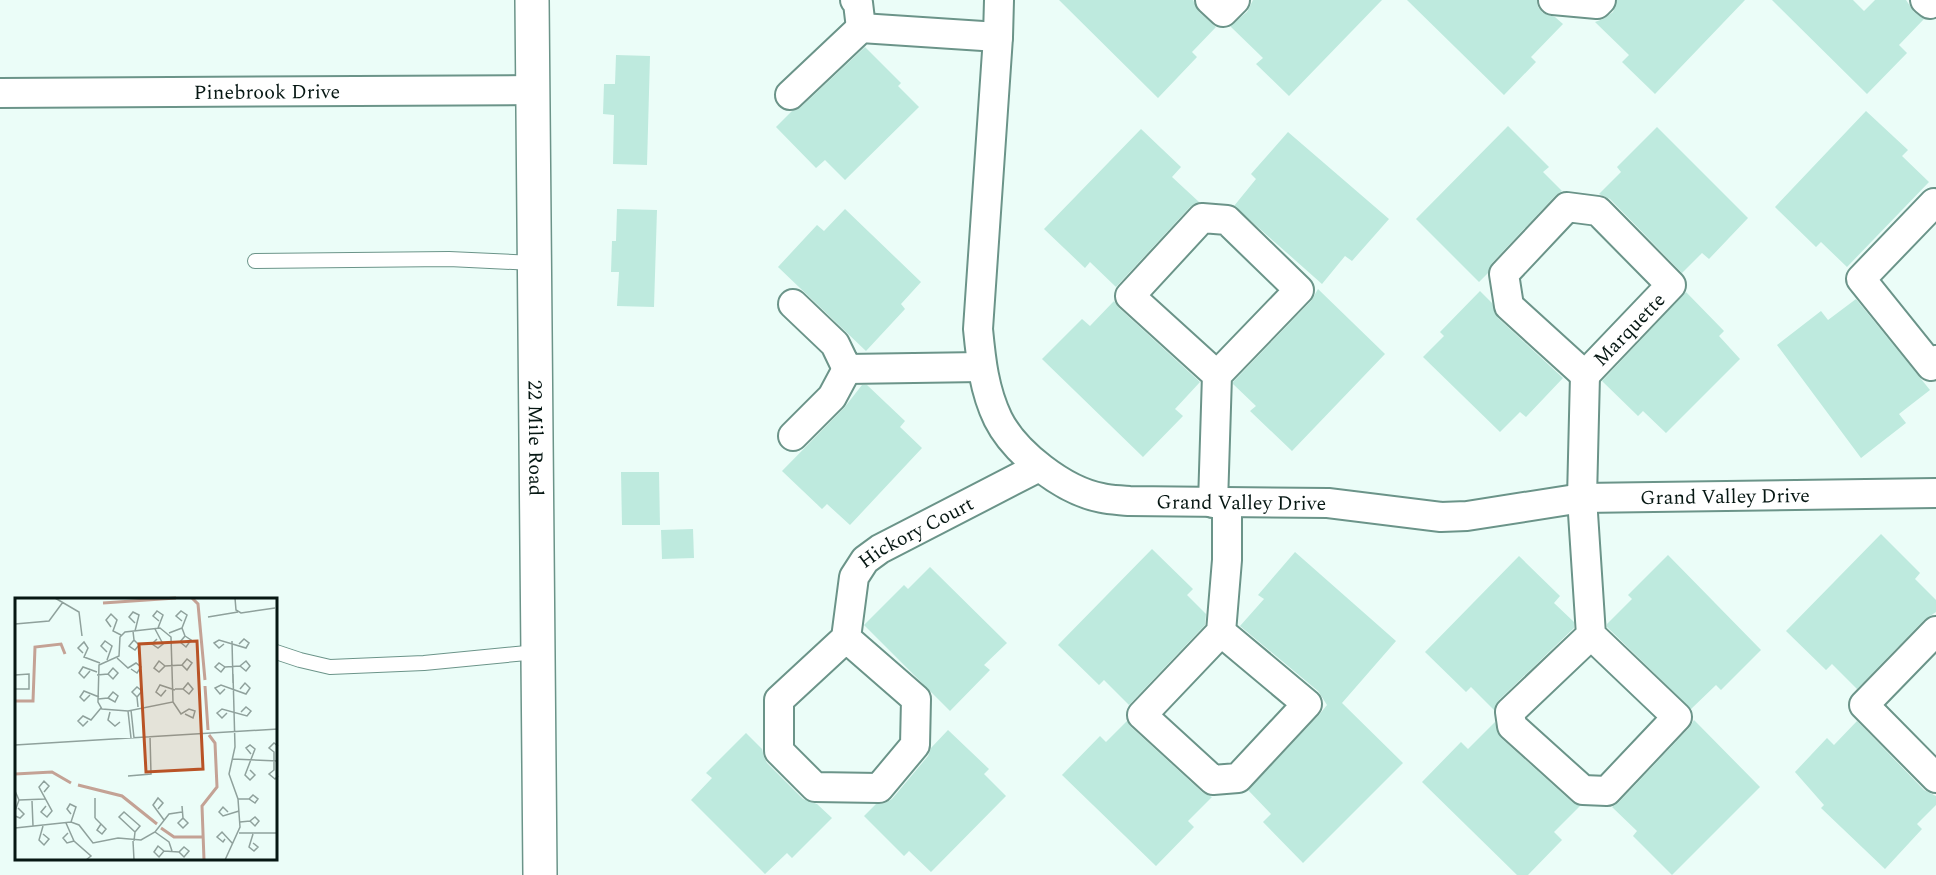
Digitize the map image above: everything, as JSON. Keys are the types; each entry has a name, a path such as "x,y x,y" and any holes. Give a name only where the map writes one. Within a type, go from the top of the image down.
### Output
{"street":[{"name":"22 Mile Road","path":"532,0 540,875"},
{"path":"855,0 858,3 861,28"},
{"name":"Grand Valley Drive","path":"999,0 978,329 981,367 988,396 998,420 1013,441 1039,467 1072,488 1101,498 1220,503 1328,503 1441,517 1467,516 1582,498 1936,493"},
{"path":"1210,0 1223,12 1235,0"},
{"path":"1553,0 1597,4 1601,0"},
{"path":"1925,0 1930,4 1934,0"},
{"path":"790,95 861,28 998,37"},
{"name":"Pinebrook Drive","path":"0,93 533,90"},
{"path":"1936,205 1934,203 1861,279 1931,366 1936,360"},
{"name":"Marquette","path":"1567,207 1598,211 1671,285 1585,375 1509,306 1503,274 1567,207"},
{"path":"1217,375 1130,296 1202,218 1227,220 1299,290 1217,375 1220,503 1227,560 1221,632 1142,715 1213,780 1238,778 1307,704 1221,632"},
{"path":"793,304 835,344 847,369"},
{"path":"847,369 981,367"},
{"path":"793,435 832,397 847,369"},
{"path":"1585,375 1582,498 1591,635 1677,717 1607,791 1583,790 1512,726 1510,712 1591,635"},
{"name":"Hickory Court","path":"846,638 854,577 865,560 880,549 1039,467"},
{"path":"1936,631 1864,705 1936,778"},
{"path":"846,638 916,699 915,745 879,788 815,787 779,751 779,700 846,638"}],"lane":[{"path":"255,261 449,259 534,263"},
{"path":"278,653 330,667 424,663 537,652"}],"building":[{"path":"1059,0 1193,0 1199,12 1216,27 1192,52 1197,57 1158,98"},
{"path":"1253,0 1382,0 1289,96 1256,64 1263,58 1230,26 1247,12"},
{"path":"1407,0 1537,0 1538,7 1543,13 1555,17 1563,24 1531,57 1536,62 1504,95"},
{"path":"1617,0 1745,0 1655,94 1622,62 1629,55 1595,22 1613,12"},
{"path":"1772,0 1853,0 1864,11 1875,0 1906,0 1914,12 1924,19 1899,45 1907,53 1867,94"},
{"path":"865,47 901,83 898,86 919,107 845,180 825,160 816,168 776,127 792,111 801,107"},
{"path":"616,55 650,56 647,165 613,164 614,115 603,114 604,84 615,84"},
{"path":"1866,111 1908,150 1902,156 1929,182 1847,267 1821,242 1816,247 1775,207"},
{"path":"1508,126 1549,167 1543,172 1562,191 1492,263 1488,273 1479,282 1416,219"},
{"path":"1657,127 1748,218 1709,259 1702,253 1682,273 1610,199 1599,194 1621,172 1617,167"},
{"path":"1141,129 1181,167 1172,177 1199,202 1190,207 1116,287 1090,262 1085,268 1044,229"},
{"path":"1288,132 1389,219 1352,261 1345,256 1322,284 1234,206 1256,179 1251,174"},
{"path":"617,209 657,210 654,307 617,306 619,272 611,272 612,241 616,241"},
{"path":"845,209 921,282 901,304 905,309 866,351 778,267 817,225 824,231"},
{"path":"1318,289 1385,354 1292,451 1250,411 1256,406 1233,382 1311,301"},
{"path":"1480,291 1492,303 1498,318 1563,378 1526,417 1520,412 1500,432 1423,357 1444,336 1440,332"},
{"path":"1686,292 1724,331 1719,336 1740,359 1666,433 1643,411 1638,416 1602,381"},
{"path":"1856,299 1930,390 1899,414 1906,423 1861,458 1777,345 1821,311 1828,320"},
{"path":"1114,301 1200,382 1175,409 1183,416 1143,457 1042,359 1082,319 1090,326"},
{"path":"862,385 867,385 905,421 900,427 922,448 850,525 827,504 822,509 782,471 844,408"},
{"path":"621,472 659,472 660,525 622,525"},
{"path":"693,529 694,558 662,559 661,530"},
{"path":"1881,534 1920,573 1915,579 1936,600 1936,612 1924,620 1857,689 1832,664 1826,670 1786,631"},
{"path":"1152,549 1193,589 1187,595 1206,614 1205,625 1129,705 1104,680 1099,685 1058,645"},
{"path":"1295,552 1396,641 1342,703 1403,763 1303,863 1263,822 1271,814 1248,790 1327,705 1318,691 1240,626 1264,599 1258,595"},
{"path":"1668,555 1761,650 1721,690 1716,685 1691,709 1607,627 1607,624 1632,599 1628,595"},
{"path":"1519,556 1560,596 1554,603 1574,622 1574,628 1499,700 1494,710 1471,687 1466,692 1425,652"},
{"path":"930,567 1007,643 984,665 990,670 950,711 864,625 904,585 908,589"},
{"path":"1694,720 1760,787 1672,875 1633,836 1637,831 1612,807 1689,728"},
{"path":"1127,721 1202,792 1212,797 1188,821 1194,827 1156,866 1062,775 1100,736 1106,742"},
{"path":"1857,721 1924,790 1936,796 1936,805 1917,824 1922,829 1885,869 1821,808 1824,805 1795,772 1827,738 1834,745"},
{"path":"1495,722 1501,738 1572,802 1580,806 1554,832 1562,840 1528,875 1517,875 1422,782 1461,742 1468,749"},
{"path":"948,730 989,769 984,774 1006,796 931,872 909,851 904,856 864,816 876,804 892,799 928,756 931,748"},
{"path":"746,733 762,749 767,763 803,799 817,804 832,818 792,858 787,853 765,874 691,800 712,778 706,773"}]}
